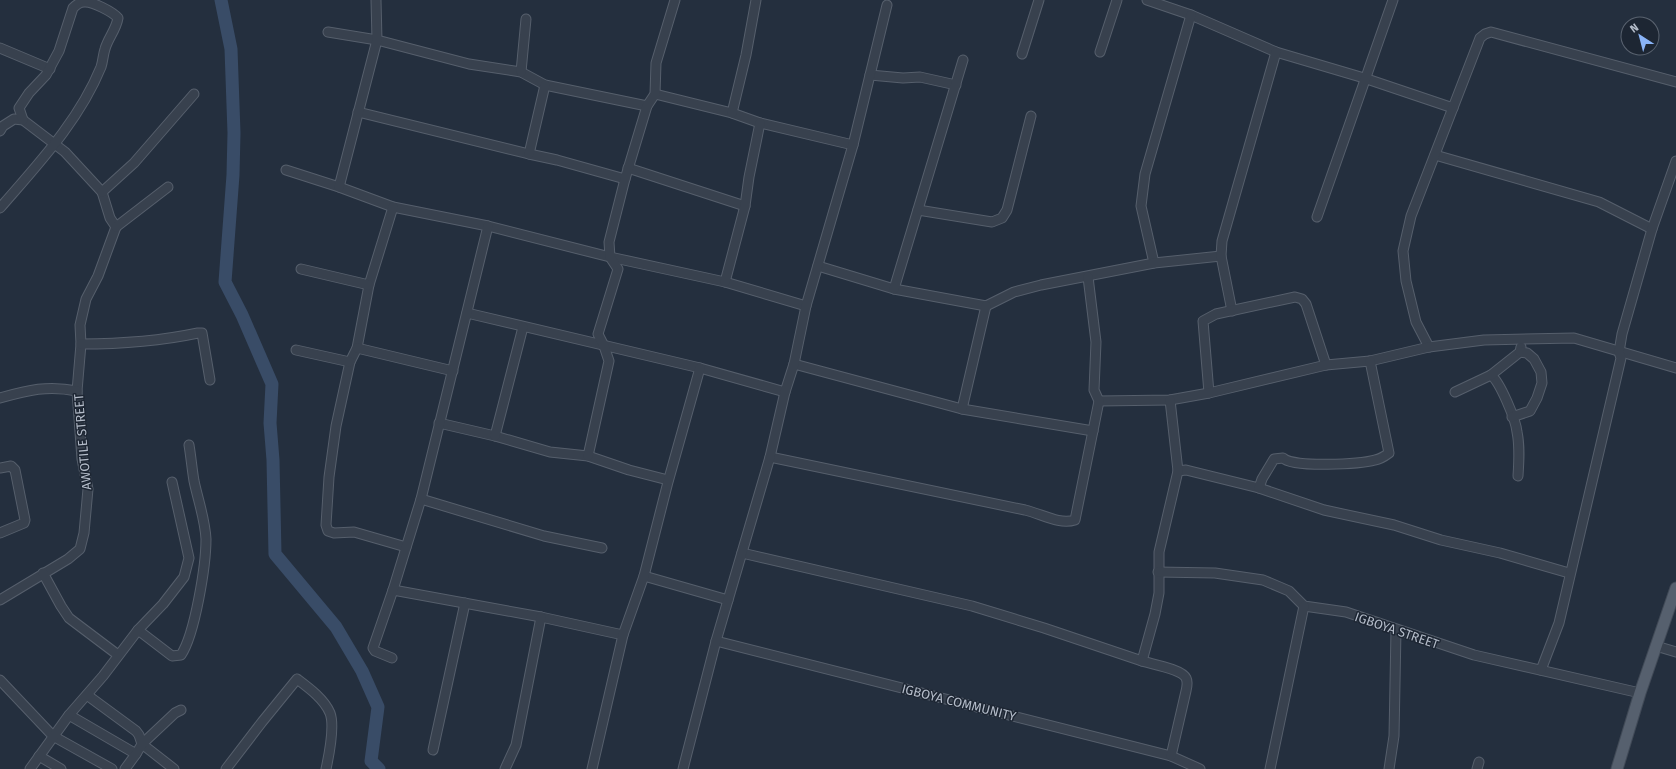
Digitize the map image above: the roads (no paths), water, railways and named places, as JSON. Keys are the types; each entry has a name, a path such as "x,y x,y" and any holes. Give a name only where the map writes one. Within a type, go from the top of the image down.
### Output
{"main road":[{"path":"1617,769 1640,693 1676,588"}],"street":[{"path":"339,187 377,40 376,0"},
{"path":"588,456 609,361 598,334 618,269 610,258 608,242 647,106 655,94 656,64 675,0"},
{"path":"732,113 746,55 756,0"},
{"path":"1022,54 1039,0"},
{"path":"1100,52 1117,0"},
{"path":"1147,0 1158,2 1191,15 1276,52 1364,78 1453,108"},
{"path":"1317,217 1364,78 1393,0"},
{"path":"0,208 55,144 82,105 102,65 105,48 117,25 118,18 113,13 85,1 78,3 73,8 59,52 46,75 29,93 19,108 23,120"},
{"path":"684,769 716,641 770,457 784,392 794,364 806,306 853,146 887,5"},
{"path":"1154,263 1141,206 1145,174 1191,15"},
{"path":"521,72 526,18"},
{"path":"328,32 377,40 469,64 521,72 545,85 647,106"},
{"path":"1429,347 1416,322 1406,281 1403,251 1411,216 1480,38 1491,32 1676,82"},
{"path":"0,48 50,68"},
{"path":"1232,311 1221,256 1222,241 1276,52"},
{"path":"894,289 963,60"},
{"path":"870,75 903,78 920,77 956,85"},
{"path":"529,154 545,85"},
{"path":"102,192 134,162 194,94"},
{"path":"655,94 732,113 760,123 853,146"},
{"path":"358,112 557,160 625,179"},
{"path":"918,210 992,222 1002,218 1007,210 1031,116"},
{"path":"0,131 3,126 14,119 23,120 65,152 102,192 110,218 116,227 168,187"},
{"path":"725,282 745,206 749,177 760,123"},
{"path":"1435,155 1599,202 1652,229"},
{"path":"1541,670 1559,623 1569,573 1621,358 1619,352 1622,334 1652,229 1676,161"},
{"path":"628,168 745,206"},
{"path":"286,170 339,187 393,207 488,226 610,258 725,282 806,306"},
{"path":"393,207 369,285 357,348 350,362 336,426 331,462 326,525 328,531 334,533 354,532 406,547"},
{"path":"392,658 376,651 373,648 393,590 421,499 488,226"},
{"name":"AWOTILE STREET","path":"0,600 68,559 80,549 84,533 88,489 82,459 77,391 81,344 80,325 86,298 98,276 116,227"},
{"path":"818,266 894,289 986,306 1014,292 1034,287 1154,263 1221,256"},
{"path":"301,269 369,285"},
{"path":"770,457 976,502 1027,511 1067,522 1075,520 1099,401 1094,390 1096,342 1088,277"},
{"path":"1209,393 1203,321 1216,314 1295,297 1302,299 1306,304 1326,365"},
{"path":"962,409 986,306"},
{"path":"467,313 700,368 784,392"},
{"path":"495,436 523,327"},
{"path":"81,344 105,344 169,339 202,333 210,380"},
{"path":"1099,401 1170,400 1209,393 1326,365 1370,361 1429,347 1484,340 1574,338 1676,368"},
{"path":"1456,392 1491,375 1520,352 1522,339"},
{"path":"357,348 453,371"},
{"path":"296,350 350,362"},
{"path":"1512,417 1530,411 1537,398 1542,383 1541,372 1534,359 1527,353 1520,352"},
{"path":"1259,488 1262,479 1274,459 1284,458 1286,460 1303,464 1343,464 1374,461 1389,454 1370,361"},
{"path":"794,364 962,409 1093,431"},
{"path":"592,769 623,635 644,576 668,480 700,368"},
{"path":"1491,375 1503,392 1517,430 1519,454 1518,476"},
{"path":"0,398 31,389 62,388 77,391"},
{"path":"1142,661 1155,614 1159,593 1159,552 1178,471 1170,400"},
{"path":"440,423 495,436 550,452 588,456 629,470 668,480"},
{"path":"138,630 172,656 181,655 188,641 197,602 206,538 194,480 189,445"},
{"path":"0,468 12,466 15,470 25,520 24,523 0,533"},
{"path":"1178,471 1186,470 1259,488 1324,510 1394,525 1441,540 1500,553 1569,573"},
{"path":"30,769 69,715 87,695 138,630 163,604 184,577 189,558 172,482"},
{"path":"421,499 544,536 602,548"},
{"path":"742,553 972,606 1044,628 1142,661 1172,669 1183,674 1187,682 1186,691 1172,756"},
{"path":"1158,572 1215,573 1263,580 1289,591 1304,606 1270,769"},
{"path":"43,573 69,618 118,655"},
{"path":"644,576 728,600"},
{"path":"393,590 542,617 623,635"},
{"path":"433,750 465,603"},
{"name":"IGBOYA STREET","path":"1304,606 1346,612 1474,655 1640,693"},
{"path":"505,769 516,745 542,617"},
{"path":"1389,769 1394,736 1396,630"},
{"name":"IGBOYA COMMUNITY","path":"716,641 1172,756 1200,769"},
{"path":"1656,646 1676,652"},
{"path":"226,769 297,679 323,701 330,713 331,745 326,769"},
{"path":"0,680 53,736 112,769"},
{"path":"87,695 140,735 142,744 174,769"},
{"path":"125,769 142,744 175,712 181,710"},
{"path":"69,715 136,754"},
{"path":"39,756 61,769"}],"waterway":[{"path":"221,0 231,49 234,133 233,175 225,282 242,315 272,384 270,423 273,460 275,554 336,627 362,671 378,707 371,761 379,769"}]}
